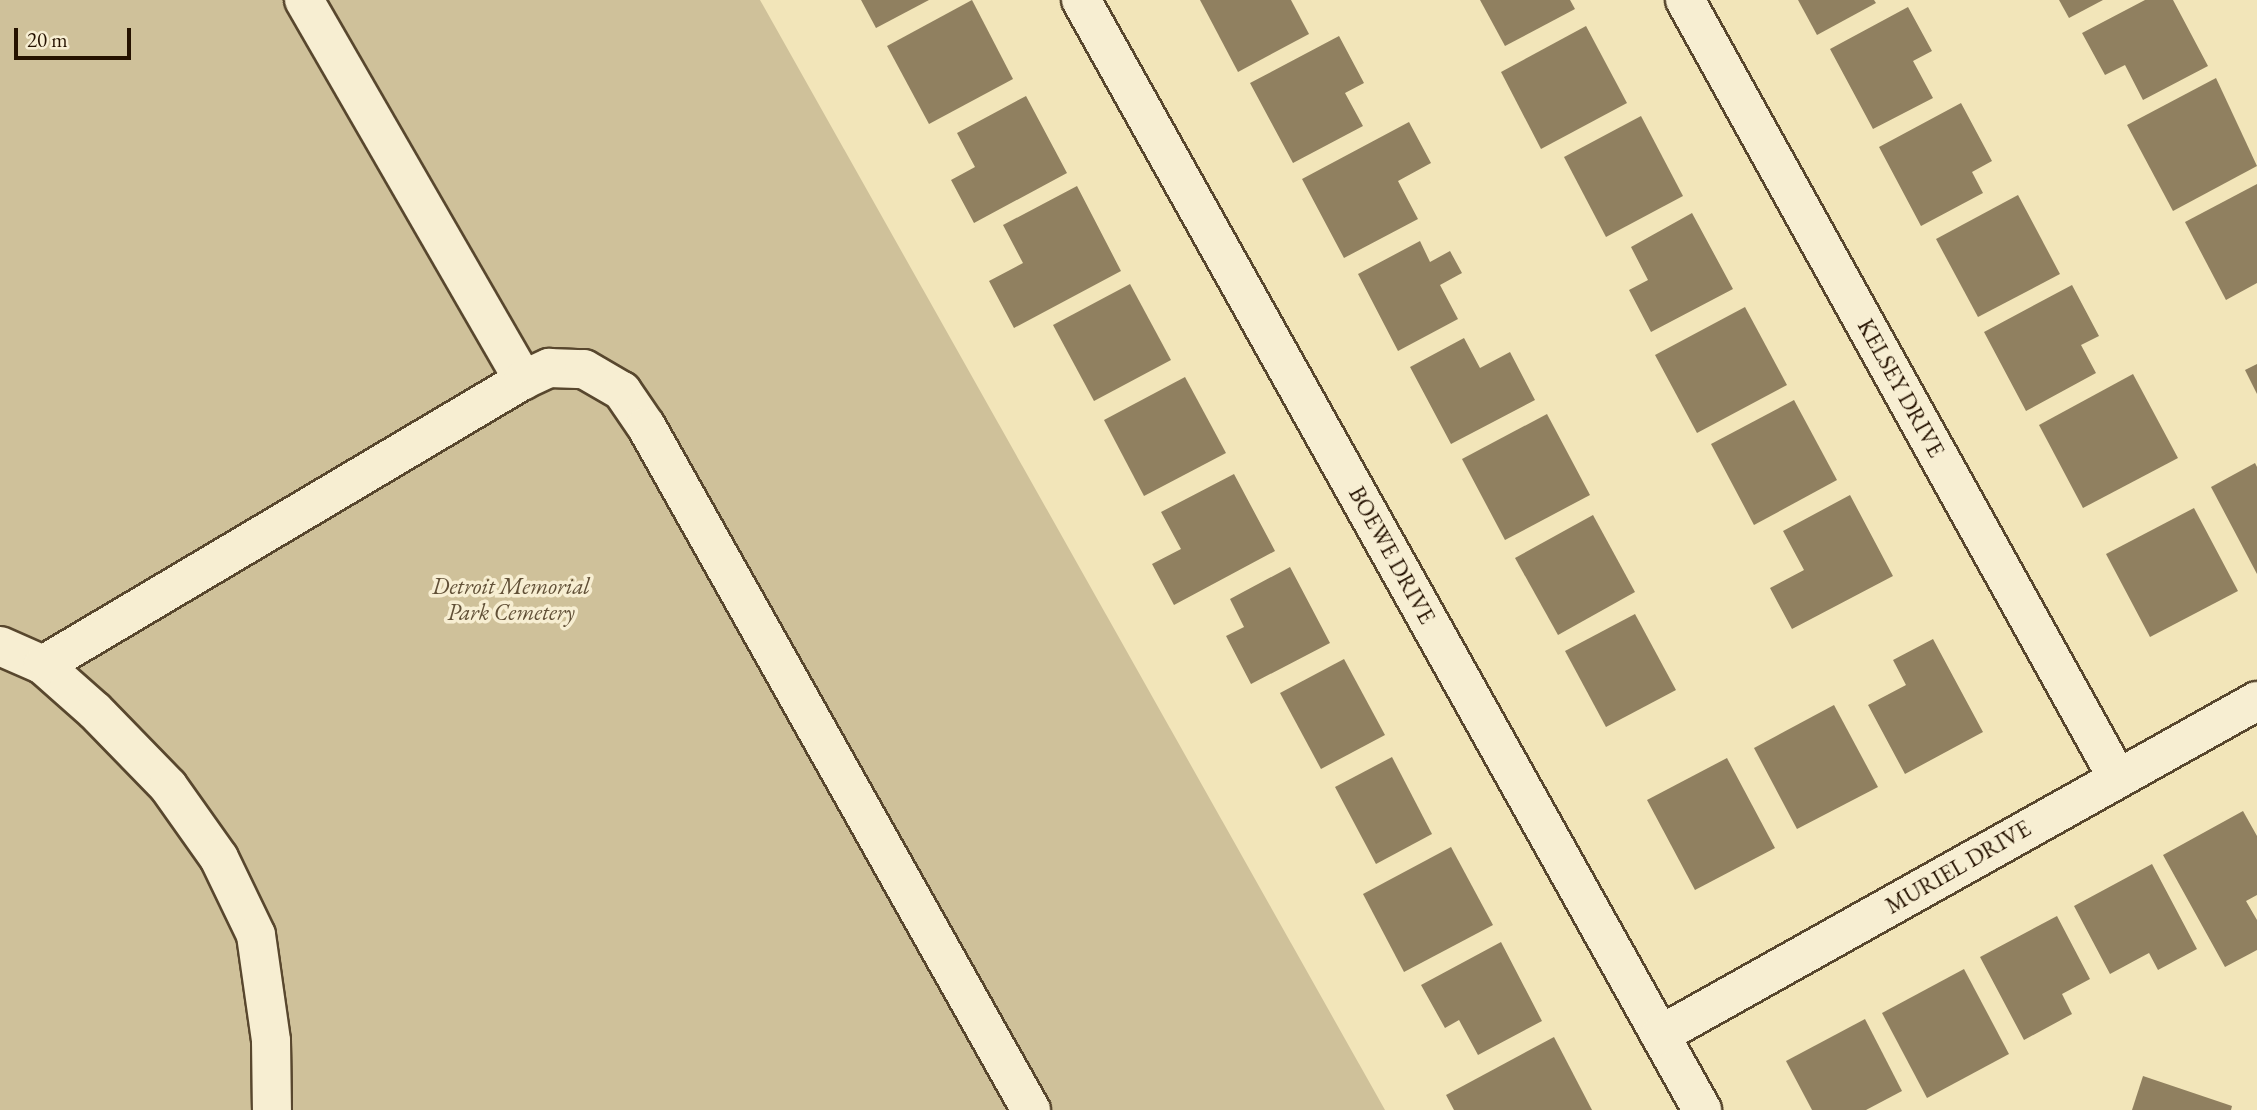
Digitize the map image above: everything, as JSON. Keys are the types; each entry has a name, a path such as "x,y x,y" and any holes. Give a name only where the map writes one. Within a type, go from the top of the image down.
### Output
{"street":[{"path":"304,0 523,380"},
{"name":"BOEWE DRIVE","path":"1082,0 1702,1110"},
{"name":"KELSEY DRIVE","path":"1685,0 2117,777"},
{"path":"43,665 523,380 549,368 584,369 622,391 1031,1110"},
{"path":"0,646 43,665 168,786 219,858 256,935 271,1041 272,1110"},
{"name":"MURIEL DRIVE","path":"1660,1035 2257,701"}],"green space":[{"name":"Detroit Memorial Park Cemetery","path":"0,0 760,0 1385,1110 0,1110"}],"building":[{"path":"861,0 929,0 876,28"},
{"path":"972,0 1013,79 929,124 887,46"},
{"path":"1200,0 1291,0 1309,34 1238,72"},
{"path":"1480,0 1570,0 1575,9 1505,46"},
{"path":"1798,0 1874,0 1876,3 1817,35"},
{"path":"2059,0 2103,0 2069,18"},
{"path":"2145,0 2173,0 2208,66 2143,100 2125,65 2105,75 2082,33"},
{"path":"1908,7 1932,51 1913,61 1933,98 1873,129 1830,49"},
{"path":"1586,26 1627,103 1541,149 1501,72"},
{"path":"1339,36 1364,83 1345,93 1363,126 1293,163 1250,83"},
{"path":"2216,78 2257,166 2173,211 2127,125"},
{"path":"1026,96 1067,173 974,223 951,180 975,167 957,133"},
{"path":"1961,103 1992,161 1972,172 1983,193 1921,226 1879,147"},
{"path":"1641,116 1683,196 1606,237 1564,157"},
{"path":"1409,122 1431,163 1398,181 1418,219 1344,258 1302,179"},
{"path":"2257,184 2257,283 2226,300 2185,222"},
{"path":"1077,186 1121,271 1014,328 989,281 1023,263 1003,225"},
{"path":"2018,195 2060,274 1978,317 1936,239"},
{"path":"1692,213 1733,289 1651,332 1629,290 1648,280 1631,247"},
{"path":"1420,241 1430,262 1450,251 1462,273 1440,285 1458,319 1398,351 1358,274"},
{"path":"1130,284 1171,360 1094,401 1053,325"},
{"path":"2072,285 2099,336 2081,345 2096,373 2026,411 1984,332"},
{"path":"1745,307 1787,385 1697,433 1655,355"},
{"path":"1464,338 1480,368 1510,352 1535,400 1451,444 1410,367"},
{"path":"2257,364 2257,394 2245,370"},
{"path":"2133,374 2178,458 2083,508 2039,425"},
{"path":"1185,377 1226,453 1144,496 1104,420"},
{"path":"1794,400 1837,480 1754,525 1711,444"},
{"path":"1547,414 1590,495 1505,540 1462,459"},
{"path":"2255,463 2257,467 2257,574 2211,487"},
{"path":"1234,474 1275,551 1174,605 1152,564 1181,549 1161,512"},
{"path":"1850,495 1893,576 1792,629 1770,588 1804,570 1783,531"},
{"path":"2194,508 2238,591 2150,637 2106,554"},
{"path":"1593,515 1635,592 1558,635 1515,558"},
{"path":"1290,567 1330,643 1251,684 1226,636 1244,627 1230,599"},
{"path":"1635,614 1676,690 1606,727 1565,651"},
{"path":"1933,639 1983,732 1905,774 1868,705 1906,685 1893,660"},
{"path":"1344,659 1385,735 1321,769 1280,693"},
{"path":"1834,705 1878,787 1797,829 1754,748"},
{"path":"1392,757 1432,834 1376,864 1335,787"},
{"path":"1727,758 1775,848 1695,890 1647,800"},
{"path":"2243,811 2257,836 2257,895 2246,901 2257,920 2257,950 2225,967 2163,855"},
{"path":"1451,847 1493,925 1404,972 1363,894"},
{"path":"2152,864 2197,949 2158,970 2149,953 2110,974 2074,906"},
{"path":"2057,916 2090,979 2062,994 2072,1014 2024,1040 1980,957"},
{"path":"1501,942 1542,1021 1478,1055 1459,1020 1445,1028 1421,985"},
{"path":"1964,969 2009,1054 1927,1098 1882,1013"},
{"path":"1865,1019 1902,1091 1866,1110 1812,1110 1786,1061"},
{"path":"1554,1037 1592,1110 1454,1110 1446,1095"},
{"path":"2143,1076 2232,1106 2231,1110 2132,1110"}]}
